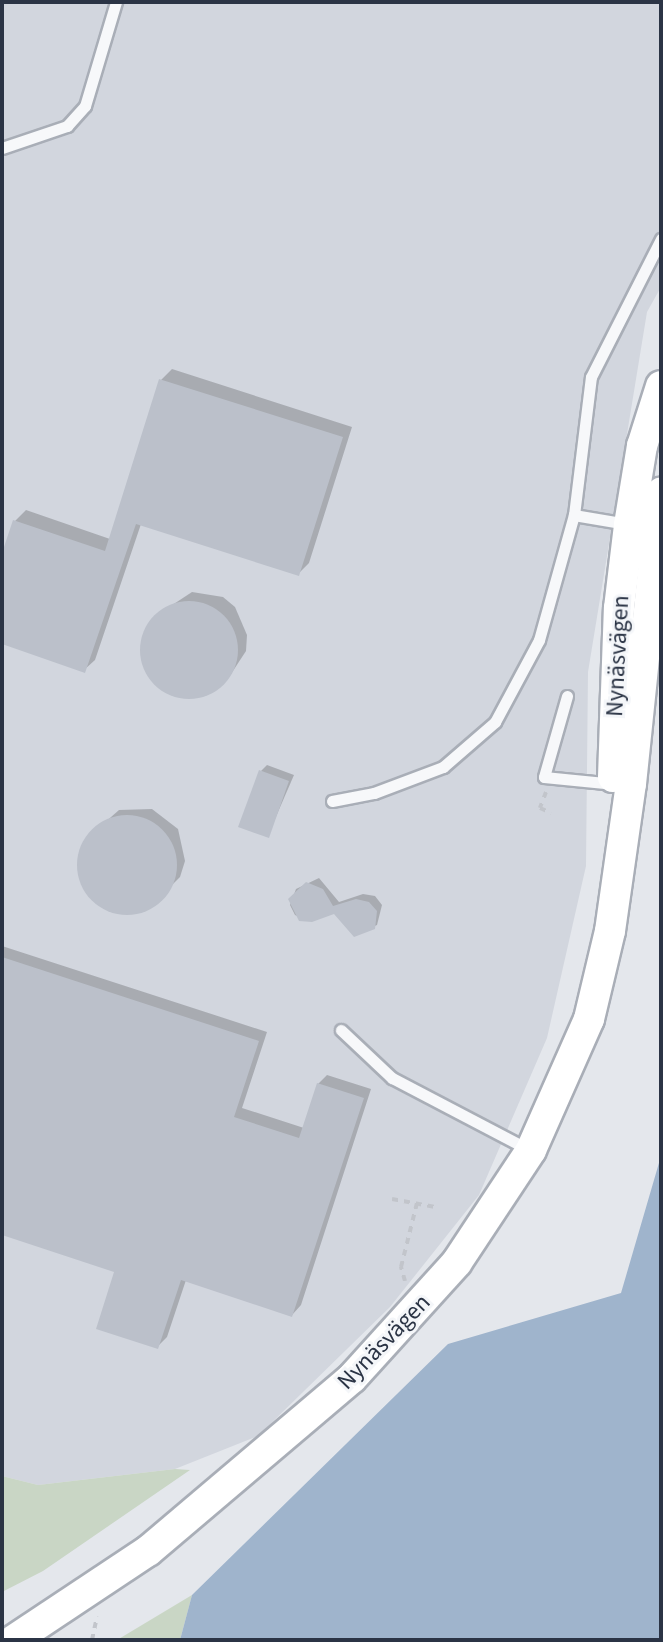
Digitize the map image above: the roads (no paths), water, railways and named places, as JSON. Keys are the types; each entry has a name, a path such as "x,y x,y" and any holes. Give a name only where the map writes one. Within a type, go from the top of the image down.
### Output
{"street":[{"name":"Nynäsvägen","path":"14,1640 148,1551 222,1493 352,1378 425,1301 501,1201 531,1150 589,1019 610,931 645,543 642,446 661,386"},
{"name":"Nynäsvägen","path":"645,543 661,493"}],"lane":[{"path":"2,148 67,126 85,106 116,2"},
{"path":"332,801 374,793 443,767 495,722 539,640 574,515 591,377 661,239"},
{"path":"574,515 645,543"},
{"path":"567,696 544,777 622,784"},
{"path":"341,1030 392,1078 531,1150"}],"water":[{"path":"661,1156 661,1640 180,1640 192,1595 448,1344 621,1293"}]}
